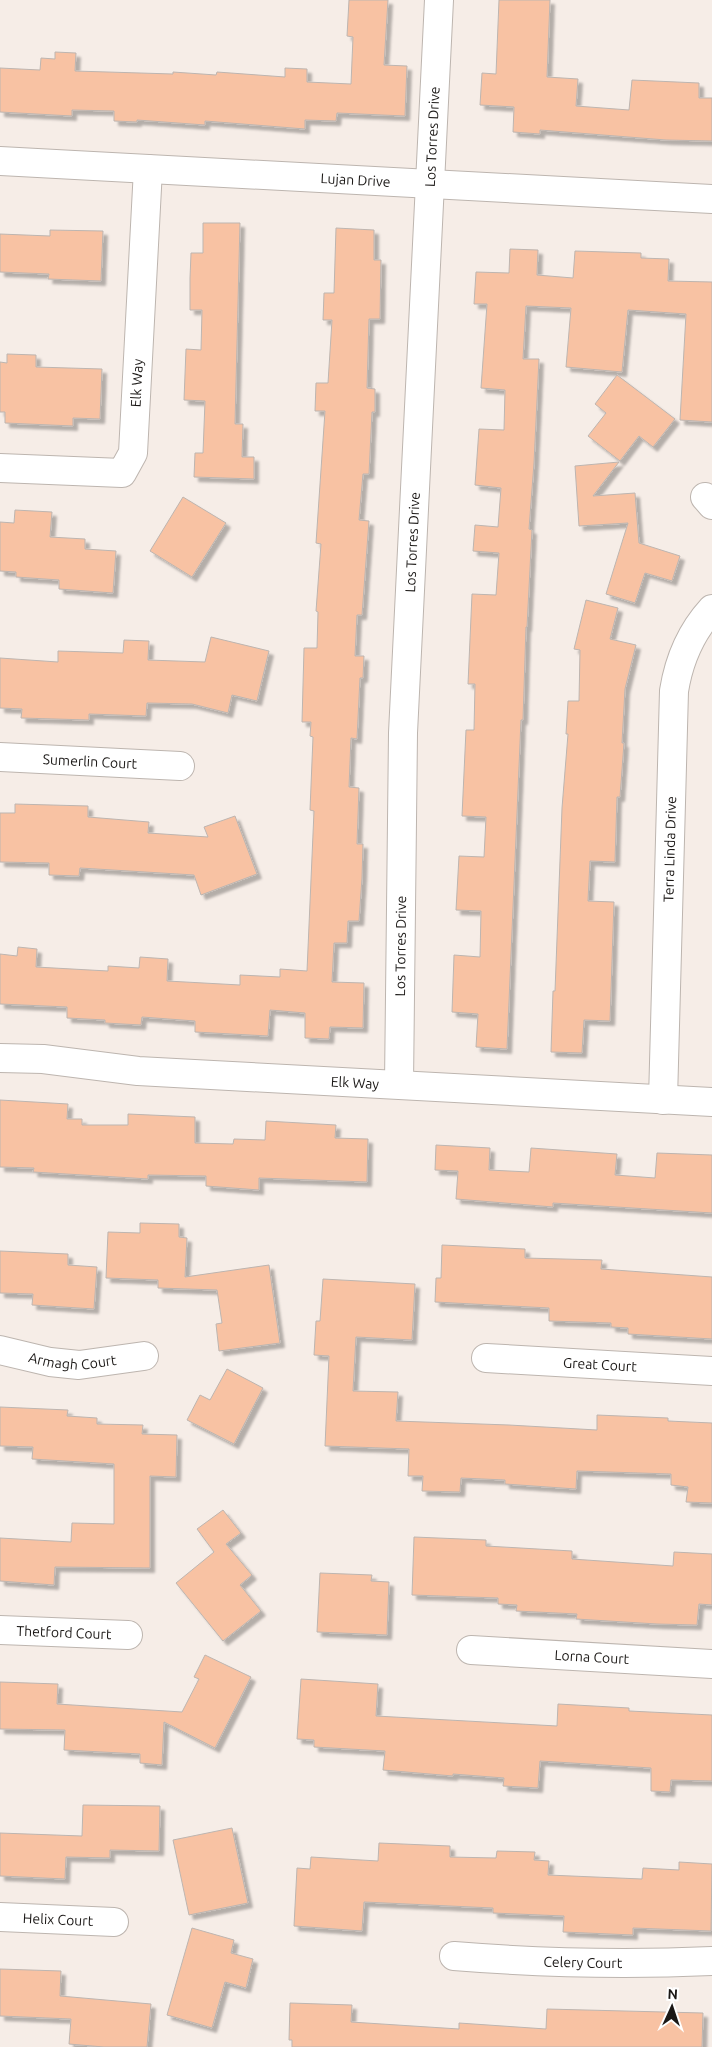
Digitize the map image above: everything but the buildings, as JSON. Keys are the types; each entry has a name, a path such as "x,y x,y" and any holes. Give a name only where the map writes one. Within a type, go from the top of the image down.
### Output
{"street":[{"name":"Los Torres Drive","path":"399,1084 403,733 439,0"},
{"name":"Lujan Drive","path":"0,162 712,198"},
{"name":"Elk Way","path":"0,468 122,473 133,453 148,169"},
{"name":"Terra Linda Drive","path":"662,1100 674,692 678,666 688,642 702,620 712,609"},
{"name":"Sumerlin Court","path":"0,757 180,766"},
{"name":"Elk Way","path":"0,1058 43,1059 138,1071 712,1102"},
{"name":"Armagh Court","path":"0,1350 40,1360 79,1365 144,1356"},
{"name":"Great Court","path":"486,1358 712,1370"},
{"name":"Thetford Court","path":"0,1630 128,1635"},
{"name":"Lorna Court","path":"471,1650 712,1664"},
{"name":"Helix Court","path":"0,1917 114,1922"},
{"name":"Celery Court","path":"454,1956 541,1962 636,1964 712,1961"}]}
